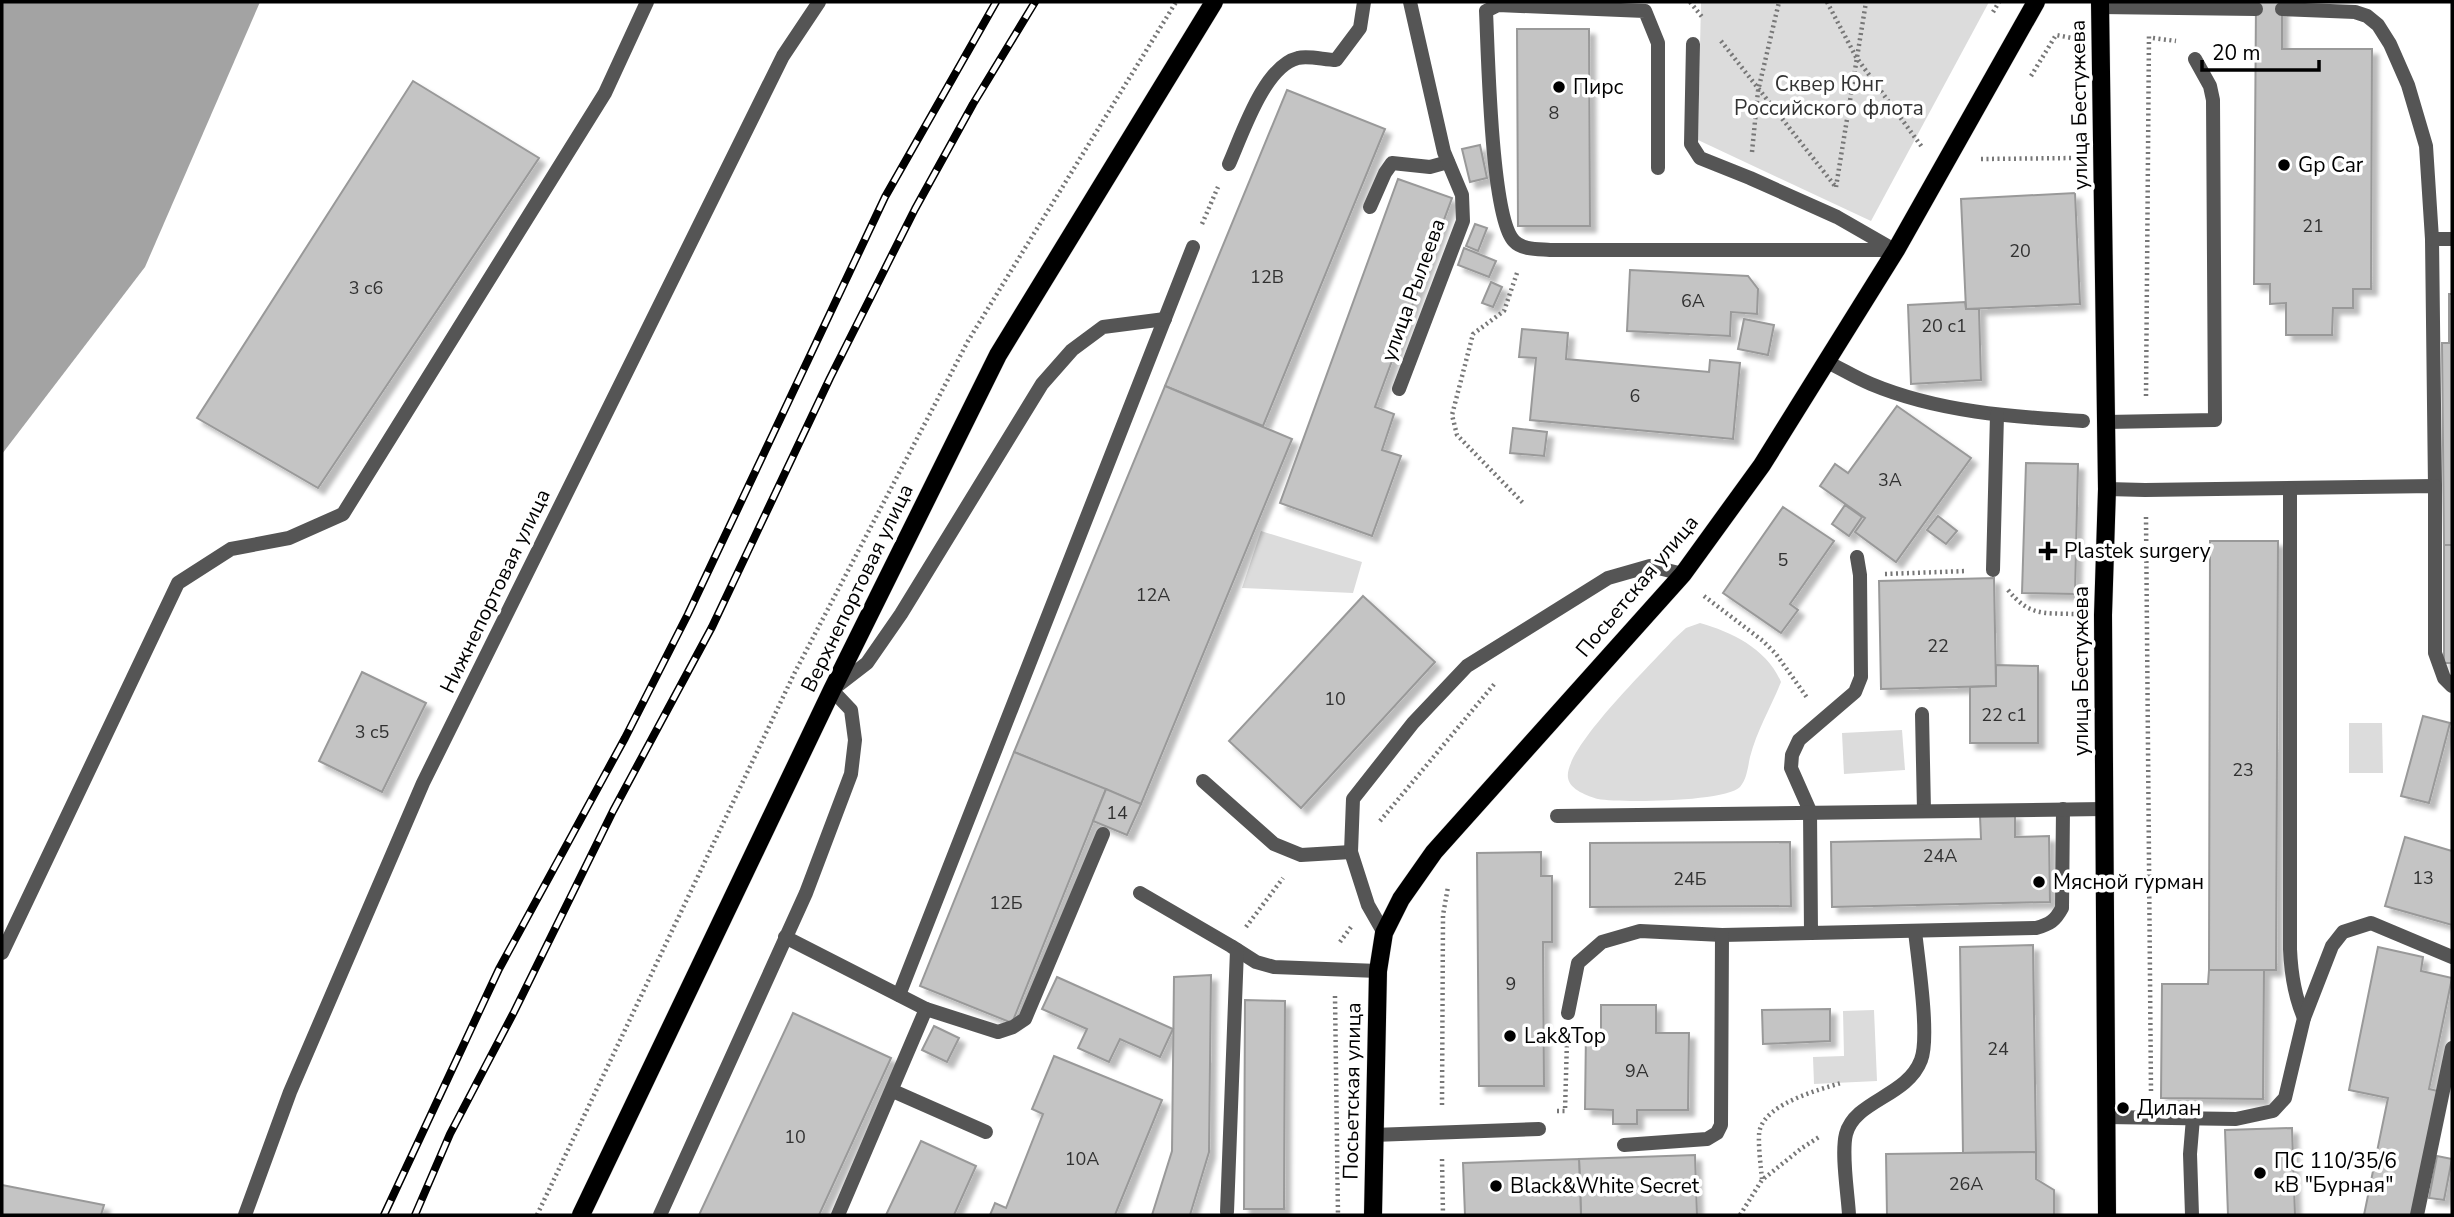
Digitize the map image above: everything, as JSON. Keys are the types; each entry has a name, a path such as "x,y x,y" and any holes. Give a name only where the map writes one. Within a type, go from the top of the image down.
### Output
{"main road":[{"name":"Верхнепортовая улица","path":"580,1215 832,691 998,355 1214,2"},
{"name":"Посьетская улица","path":"1373,1215 1378,971 1384,933 1401,898 1434,852 1683,574 1762,465 1896,250 2036,2"},
{"name":"улица Бестужева","path":"2100,5 2107,489 2103,615 2107,1215"}],"street":[{"path":"2,953 178,583 231,549 289,538 343,514 605,93 647,2"},
{"name":"Нижнепортовая улица","path":"245,1215 290,1091 423,783 783,57 819,2"},
{"path":"1229,164 1260,96 1278,69 1298,58 1336,60 1360,28 1364,2"},
{"name":"улица Рылеева","path":"1399,388 1463,222 1462,195 1448,162 1410,2"},
{"path":"1658,168 1658,43 1645,11 1498,5 1486,11 1492,135 1504,226 1515,243 1550,250 1896,250"},
{"path":"2100,5 2149,9 2256,9"},
{"path":"2282,9 2315,6 2355,12 2367,16 2378,25 2390,44 2408,85 2426,146 2432,239 2435,653 2444,678 2452,686"},
{"path":"1693,44 1691,144 1700,158 1837,217 1896,250"},
{"path":"2106,422 2215,420 2213,100 2210,86 2195,59"},
{"path":"1370,207 1392,163 1430,167 1448,162"},
{"path":"2432,239 2452,239"},
{"path":"899,995 1193,247"},
{"path":"660,1215 806,893 851,774 855,740 850,710 832,691 867,663 901,614 1042,384 1072,350 1103,327 1165,319"},
{"path":"1827,362 1869,383 1899,394 1960,409 1997,415 2083,421"},
{"path":"1993,570 1997,415"},
{"path":"2107,489 2435,486"},
{"path":"2290,489 2290,949 2291,971 2304,1018"},
{"path":"1811,933 1810,811 1791,768 1792,755 1799,740 1855,692 1861,677 1860,575 1857,557"},
{"path":"1384,933 1368,905 1351,852 1353,799 1413,723 1467,666 1608,578 1650,566 1683,574"},
{"path":"1922,715 1924,811"},
{"path":"1203,780 1274,844 1301,855 1351,852"},
{"path":"1568,1013 1578,963 1602,942 1640,931 1722,935 2036,928 2049,925 2062,908 2063,809"},
{"path":"1557,816 2104,809"},
{"path":"785,937 926,1009 998,1032 1025,1020 1103,834"},
{"path":"1140,893 1256,962 1274,967 1378,971"},
{"path":"2106,1117 2236,1119 2273,1111 2285,1098 2304,1018 2332,946 2343,932 2371,923 2452,957"},
{"path":"1849,1215 1845,1148 1846,1135 1852,1122 1898,1090 1912,1077 1922,1059 1924,1036 1915,931"},
{"path":"1624,1145 1707,1139 1717,1133 1721,1125 1722,935"},
{"path":"1227,1212 1234,948"},
{"path":"838,1215 926,1009"},
{"path":"2417,1215 2452,1048"},
{"path":"893,1091 986,1132"},
{"path":"2192,1215 2190,1154 2193,1118"},
{"path":"1373,1135 1539,1129"}],"path":[{"path":"1690,2 1706,22"},
{"path":"1750,178 1758,91 1779,2"},
{"path":"1827,2 1856,57 1940,170"},
{"path":"1837,217 1836,188 1866,2"},
{"path":"2146,421 2149,9"},
{"path":"1713,32 1836,188"},
{"path":"2029,80 2056,35 2072,38 2078,48"},
{"path":"2149,37 2183,43"},
{"path":"1987,148 1980,159 2082,158"},
{"path":"1524,503 1457,435 1452,415 1473,334 1504,311 1526,247"},
{"path":"2146,490 2151,1118"},
{"path":"1860,575 1993,570 2023,606 2035,613 2103,615"},
{"path":"1695,606 1712,585"},
{"path":"1704,596 1776,654 1822,719"},
{"path":"1443,1215 1443,915 1450,874"},
{"path":"1234,948 1279,883"},
{"path":"1334,969 1338,1215"},
{"path":"1565,1111 1568,1013"},
{"path":"1762,1180 1760,1129 1772,1112 1800,1096 1840,1083"},
{"path":"1740,1215 1762,1180 1802,1148 1852,1122"}],"green space":[{"name":"Сквер Юнг Российского флота","path":"1701,2 1989,2 1871,221 1698,140"},
{"path":"1261,531 1362,562 1353,593 1242,588"},
{"path":"1700,623 1724,631 1758,651 1775,670 1781,682 1756,737 1746,776 1740,787 1715,796 1648,801 1598,799 1576,789 1568,778 1570,765 1593,728 1673,640 1686,628"},
{"path":"2349,723 2382,723 2383,773 2349,773"},
{"path":"1902,730 1905,770 1844,774 1842,733"},
{"path":"1874,1010 1877,1081 1814,1084 1813,1057 1844,1056 1843,1011"}],"shaded area":[{"path":"2,2 260,2 145,267 2,454"}],"building":[{"path":"2256,2 2282,2 2282,49 2372,49 2371,289 2353,289 2353,308 2333,308 2332,335 2286,335 2286,303 2270,304 2270,284 2254,284"},
{"path":"1517,29 1589,29 1590,226 1518,226"},
{"path":"413,81 539,158 318,488 197,418"},
{"path":"1287,90 1385,129 1263,426 1165,386"},
{"path":"1480,145 1487,178 1470,182 1462,149"},
{"path":"1398,179 1452,198 1375,407 1394,414 1382,450 1401,456 1372,536 1280,503"},
{"path":"2075,193 2080,304 1966,309 1961,199"},
{"path":"1475,224 1487,228 1478,251 1466,246"},
{"path":"1464,248 1496,261 1489,277 1458,265"},
{"path":"1630,270 1748,276 1758,289 1757,314 1731,312 1730,336 1627,331"},
{"path":"1491,282 1502,287 1493,307 1482,303"},
{"path":"2449,294 2452,294 2452,545 2444,545 2442,343 2449,343"},
{"path":"1965,302 1966,309 1979,309 1981,380 1911,384 1908,305"},
{"path":"1744,319 1774,325 1768,355 1738,349"},
{"path":"1522,329 1568,333 1566,359 1709,372 1710,360 1740,363 1733,439 1530,420 1536,358 1519,357"},
{"path":"1165,386 1292,439 1141,804 1014,752"},
{"path":"1897,406 1971,458 1896,562 1855,532 1865,518 1820,486 1835,464 1848,473"},
{"path":"1513,428 1547,432 1544,456 1510,453"},
{"path":"2026,463 2078,464 2075,594 2022,593"},
{"path":"1845,505 1862,517 1849,536 1832,524"},
{"path":"1783,507 1834,541 1790,604 1798,610 1781,633 1723,593"},
{"path":"1938,516 1957,531 1946,544 1927,530"},
{"path":"2210,541 2278,541 2276,970 2209,970"},
{"path":"2444,545 2452,545 2452,663 2444,663"},
{"path":"1994,578 1996,686 1881,689 1879,581"},
{"path":"1363,596 1435,662 1301,808 1229,741"},
{"path":"1996,665 2038,666 2038,743 1970,743 1970,687 1996,686"},
{"path":"362,672 426,703 382,792 319,761"},
{"path":"2423,716 2450,723 2429,803 2401,796"},
{"path":"1014,752 1106,789 1012,1023 920,986"},
{"path":"1106,789 1141,804 1127,835 1093,821"},
{"path":"2015,814 2015,837 2049,836 2050,902 1832,907 1831,842 1981,839 1980,816"},
{"path":"2405,837 2452,851 2452,925 2385,906"},
{"path":"1790,842 1791,906 1590,907 1590,843"},
{"path":"1541,852 1541,876 1552,876 1552,942 1543,942 1544,1086 1479,1086 1477,853"},
{"path":"2033,945 2036,1152 1963,1153 1960,947"},
{"path":"2378,947 2423,957 2421,971 2452,978 2429,1089 2438,1091 2412,1215 2364,1215 2388,1098 2349,1090"},
{"path":"2209,970 2264,970 2263,1099 2161,1098 2162,984 2208,984"},
{"path":"1211,975 1209,1152 1190,1215 1152,1215 1172,1151 1174,977"},
{"path":"1057,977 1173,1029 1160,1057 1120,1039 1109,1062 1078,1048 1087,1029 1042,1009"},
{"path":"1245,1000 1285,1001 1284,1209 1244,1209"},
{"path":"1601,1005 1656,1005 1656,1033 1689,1033 1688,1110 1637,1110 1637,1124 1613,1124 1613,1110 1585,1109 1586,1031 1601,1031"},
{"path":"1830,1009 1830,1041 1763,1044 1762,1010"},
{"path":"793,1013 891,1058 819,1215 699,1215"},
{"path":"934,1026 959,1038 947,1062 922,1050"},
{"path":"1054,1056 1162,1100 1115,1215 990,1215 995,1203 1006,1208 1043,1114 1032,1109"},
{"name":"ПС 110/35/6 кВ \"Бурная\"","path":"2292,1128 2295,1215 2228,1215 2225,1130"},
{"path":"921,1141 976,1166 954,1215 886,1215"},
{"path":"2036,1152 2036,1179 2054,1190 2054,1215 1887,1215 1886,1154"},
{"path":"1695,1155 1697,1215 1581,1215 1579,1159"},
{"path":"2437,1156 2452,1159 2444,1200 2429,1198"},
{"path":"1579,1159 1581,1215 1465,1215 1463,1163"},
{"path":"2,1185 104,1205 101,1215 2,1215"}],"railway":[{"path":"384,1215 499,969 625,738 688,614 885,197 996,2"},
{"path":"415,1215 450,1134 514,1012 613,811 712,627 830,378 915,209 973,104 1035,2"}],"place":[{"name":"Пирс","path":"1559,87"},
{"name":"Gp Car","path":"2284,165"},
{"name":"Plastek surgery","path":"2048,551"},
{"name":"Мясной гурман","path":"2039,882"},
{"name":"Lak&Top","path":"1510,1036"},
{"name":"Дилан","path":"2123,1108"},
{"name":"ПС 110/35/6 кВ \"Бурная\"","path":"2260,1173"},
{"name":"Black&White Secret","path":"1496,1186"}]}
